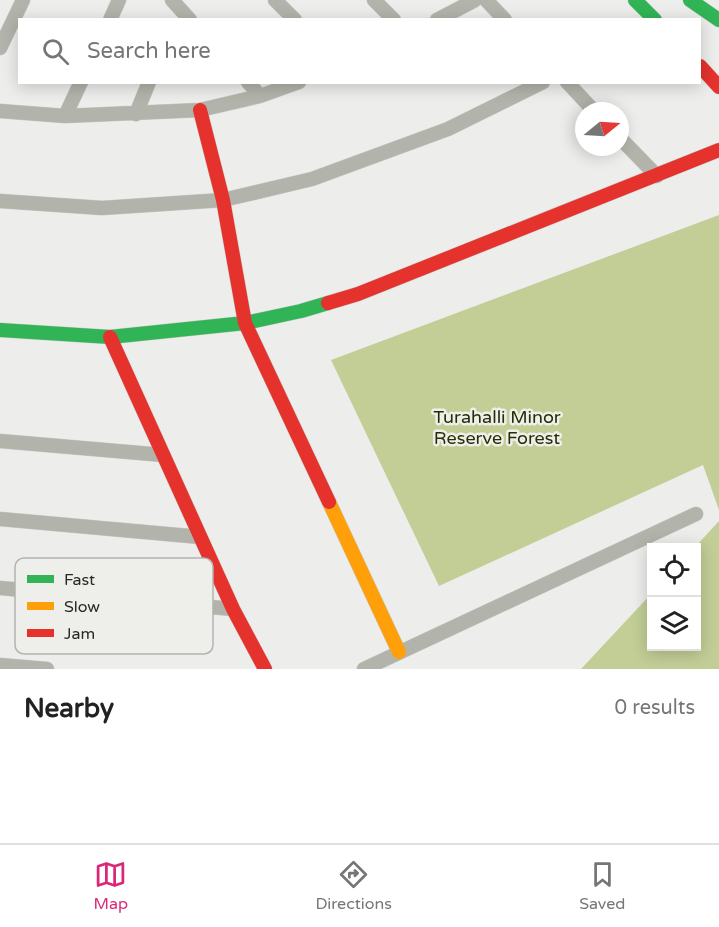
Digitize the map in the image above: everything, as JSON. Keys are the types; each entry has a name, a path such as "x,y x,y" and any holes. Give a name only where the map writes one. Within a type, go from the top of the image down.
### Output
{"main road":[{"path":"635,0 653,18"},
{"path":"690,0 719,20"},
{"path":"701,68 719,87"},
{"path":"200,110 223,200 245,323 399,652"},
{"path":"0,330 110,337 245,323 301,311 358,294 719,150"},
{"path":"110,337 210,558"},
{"path":"213,565 265,669"}],"street":[{"path":"0,48 24,0"},
{"path":"111,18 119,0"},
{"path":"275,0 293,18"},
{"path":"374,0 392,18"},
{"path":"441,18 475,0"},
{"path":"486,0 503,18"},
{"path":"65,116 80,84"},
{"path":"136,114 148,84"},
{"path":"250,84 260,96"},
{"path":"0,111 65,116 200,110 260,96 294,84"},
{"path":"0,201 102,208 223,200 323,175 448,129 539,84"},
{"path":"569,84 586,102"},
{"path":"629,147 657,176"},
{"path":"0,441 163,455"},
{"path":"364,669 696,514"},
{"path":"0,519 200,537"},
{"path":"0,588 15,589"},
{"path":"213,607 233,609"},
{"path":"0,665 47,669"}],"green space":[{"name":"Turahalli Minor Reserve Forest","path":"719,215 719,510 703,465 439,586 331,360"},
{"path":"719,521 719,669 581,669 647,598 647,651 701,651 701,543 699,543"}],"traffic: fast":[{"path":"635,0 653,18"},
{"path":"690,0 719,20"},
{"path":"0,330 110,337 245,323 328,303"}],"traffic: slow":[{"path":"329,502 399,652"}],"traffic: jam":[{"path":"701,67 719,87"},
{"path":"200,110 223,200 245,323 329,502"},
{"path":"328,303 358,294 719,150"},
{"path":"110,337 210,558"},
{"path":"213,565 233,609 265,669"}]}
